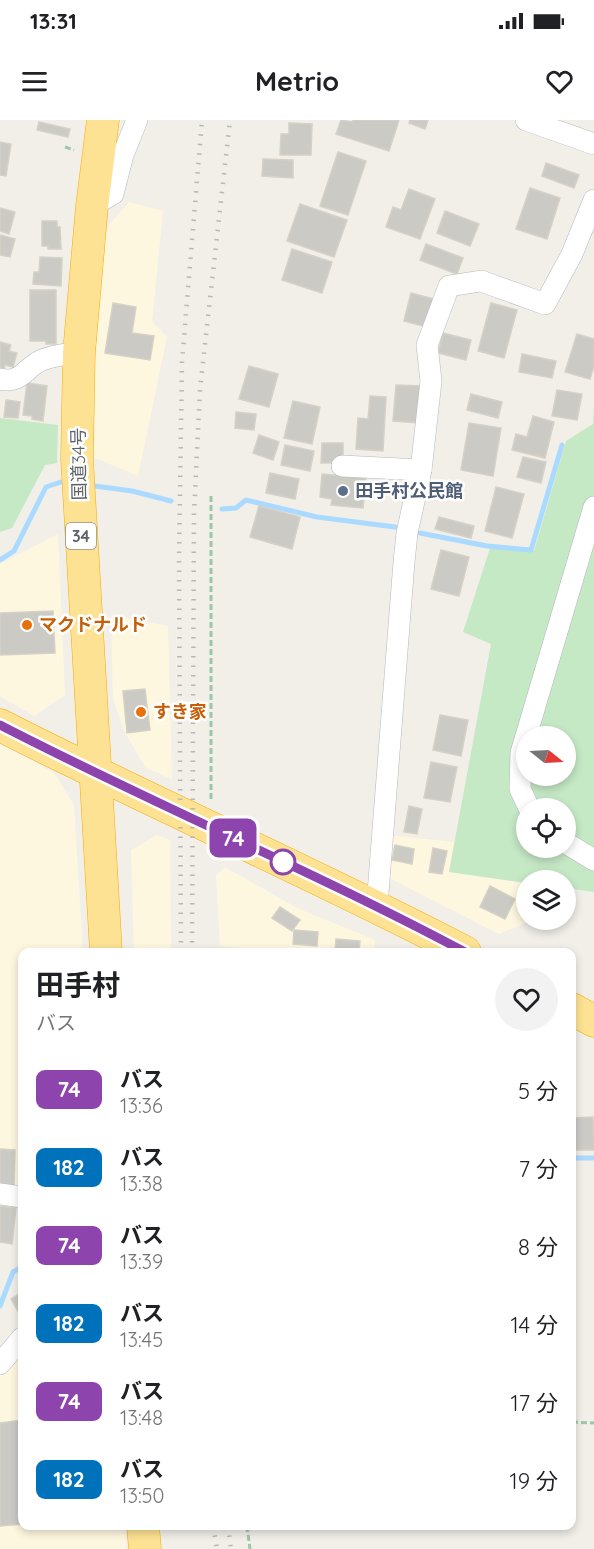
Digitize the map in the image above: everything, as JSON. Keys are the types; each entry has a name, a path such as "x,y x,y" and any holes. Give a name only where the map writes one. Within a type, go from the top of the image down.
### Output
{"highway":[{"name":"国道34号","path":"103,120 92,206 79,353 77,459 106,948"},
{"path":"0,725 94,773 377,906 457,948"},
{"path":"576,1011 594,1021"},
{"path":"143,1530 145,1549"}],"street":[{"path":"92,206 113,194 123,155 137,120"},
{"path":"526,120 594,144"},
{"path":"377,906 404,562 407,533 421,470 431,381 427,345 449,286 481,282 545,304 572,254 594,200"},
{"path":"0,379 9,381 19,378 38,362 57,354 79,353"},
{"path":"342,466 421,470"},
{"path":"524,798 520,789 521,753 594,507"},
{"path":"576,849 594,860"},
{"path":"0,1194 18,1196"},
{"path":"0,1364 18,1343"}],"path":[{"path":"208,827 211,813 211,496"},
{"path":"576,1422 594,1423"},
{"path":"248,1530 250,1549"}],"shaded area":[{"path":"129,202 163,211 152,322 167,337 138,476 93,457 95,315 107,227"},
{"path":"58,534 65,695 34,716 0,696 0,564"},
{"path":"111,615 168,626 172,779 146,768 125,733 113,699"},
{"path":"0,744 54,773 74,805 83,948 18,948 18,1192 0,1190"},
{"path":"157,835 170,840 171,948 134,948 131,850"},
{"path":"388,835 454,842 449,872 516,882 516,927 499,934 385,876"},
{"path":"225,867 297,908 375,940 374,948 220,946 216,875"},
{"path":"18,1334 18,1530 125,1530 126,1549 0,1549 0,1355"}],"green space":[{"path":"594,407 594,892 576,889 576,870 516,870 516,882 449,872 491,644 463,632 490,548 534,551 566,441 593,424"},
{"path":"0,418 58,425 57,463 45,465 12,528 0,532"}],"building":[{"path":"341,120 352,122 353,120 399,120 389,151 336,134"},
{"path":"410,120 428,120 425,129 409,123"},
{"path":"39,122 70,129 68,137 37,130"},
{"path":"289,123 312,124 311,155 280,155 281,134 289,134"},
{"path":"0,142 11,144 6,176 0,175"},
{"path":"338,152 366,161 348,215 320,206"},
{"path":"263,159 293,160 293,178 262,176"},
{"path":"546,163 579,175 574,188 542,176"},
{"path":"530,188 560,198 547,239 516,229"},
{"path":"409,189 435,199 420,239 386,227 393,207 401,210"},
{"path":"300,204 347,220 334,257 287,241"},
{"path":"0,208 15,212 9,234 0,231"},
{"path":"445,211 479,224 470,246 437,233"},
{"path":"42,221 57,221 57,227 60,227 61,249 48,249 48,246 42,246"},
{"path":"0,235 15,239 10,257 0,255"},
{"path":"426,244 463,258 457,274 420,260"},
{"path":"292,249 332,262 322,293 282,280"},
{"path":"40,257 62,258 61,286 33,284 34,272 39,272"},
{"path":"30,290 56,290 56,344 46,344 46,341 30,341"},
{"path":"411,293 434,299 427,327 404,321"},
{"path":"113,303 136,307 132,333 154,336 150,360 105,353"},
{"path":"491,303 517,310 504,358 478,351"},
{"path":"443,333 471,340 466,360 438,353"},
{"path":"577,334 594,339 594,366 590,379 565,372"},
{"path":"0,342 11,345 9,351 17,353 13,367 5,365 4,369 0,368"},
{"path":"522,354 556,361 552,378 519,372"},
{"path":"249,366 278,374 269,407 239,399"},
{"path":"27,383 47,386 43,421 23,415"},
{"path":"396,385 421,386 419,423 393,421"},
{"path":"557,390 582,394 577,420 552,416"},
{"path":"471,394 502,402 498,418 467,410"},
{"path":"370,396 386,397 383,451 356,449 358,418 368,419"},
{"path":"6,400 20,402 18,418 4,417"},
{"path":"293,401 320,407 312,444 284,438"},
{"path":"236,412 256,414 254,430 235,428"},
{"path":"533,416 554,422 545,458 512,450 516,434 527,437"},
{"path":"469,423 501,428 493,476 461,470"},
{"path":"259,435 279,442 273,460 253,453"},
{"path":"322,443 343,443 343,463 321,463"},
{"path":"285,445 314,451 310,471 281,465"},
{"path":"523,457 546,462 541,483 517,477"},
{"path":"270,473 299,479 295,499 266,493"},
{"path":"322,474 366,478 363,508 331,505 332,499 320,497"},
{"path":"496,487 524,494 512,538 485,531"},
{"path":"259,506 300,517 292,549 250,537"},
{"path":"439,517 474,526 471,538 435,529"},
{"path":"441,550 469,557 459,596 431,589"},
{"path":"53,611 55,653 0,655 0,613"},
{"path":"145,689 150,730 127,733 123,691"},
{"path":"440,715 468,720 461,756 433,750"},
{"path":"431,762 457,767 450,802 424,798"},
{"path":"409,806 422,809 417,834 404,832"},
{"path":"395,845 414,849 412,864 392,860"},
{"path":"433,848 447,851 442,874 429,872"},
{"path":"490,886 515,899 505,919 480,907"},
{"path":"280,907 300,920 292,931 272,918"},
{"path":"294,930 318,932 317,946 293,944"},
{"path":"336,939 360,941 359,948 335,948"},
{"path":"593,1117 594,1150 576,1150 576,1118"},
{"path":"0,1149 15,1150 14,1186 0,1186"},
{"path":"0,1206 16,1208 12,1244 0,1242"},
{"path":"18,1295 18,1311 11,1299"},
{"path":"18,1421 18,1524 0,1526 0,1423"}],"waterway":[{"path":"420,533 487,546 531,550 562,445"},
{"path":"0,560 14,551 46,487 61,482"},
{"path":"95,486 132,491 171,501"},
{"path":"222,509 236,508 246,500 317,517 395,527"},
{"path":"576,1158 594,1158"},
{"path":"0,1306 13,1272 18,1269"}],"railway":[{"path":"181,948 179,558 182,362 202,120"},
{"path":"192,948 194,514 200,389 230,120"},
{"path":"214,1530 217,1549"},
{"path":"229,1530 231,1549"}],"bus line":[{"name":"74","path":"0,725 94,773 377,906 457,948"}],"place":[{"name":"田手村公民館","path":"343,491"},
{"name":"マクドナルド","path":"27,625"},
{"name":"すき家","path":"141,712"}]}
